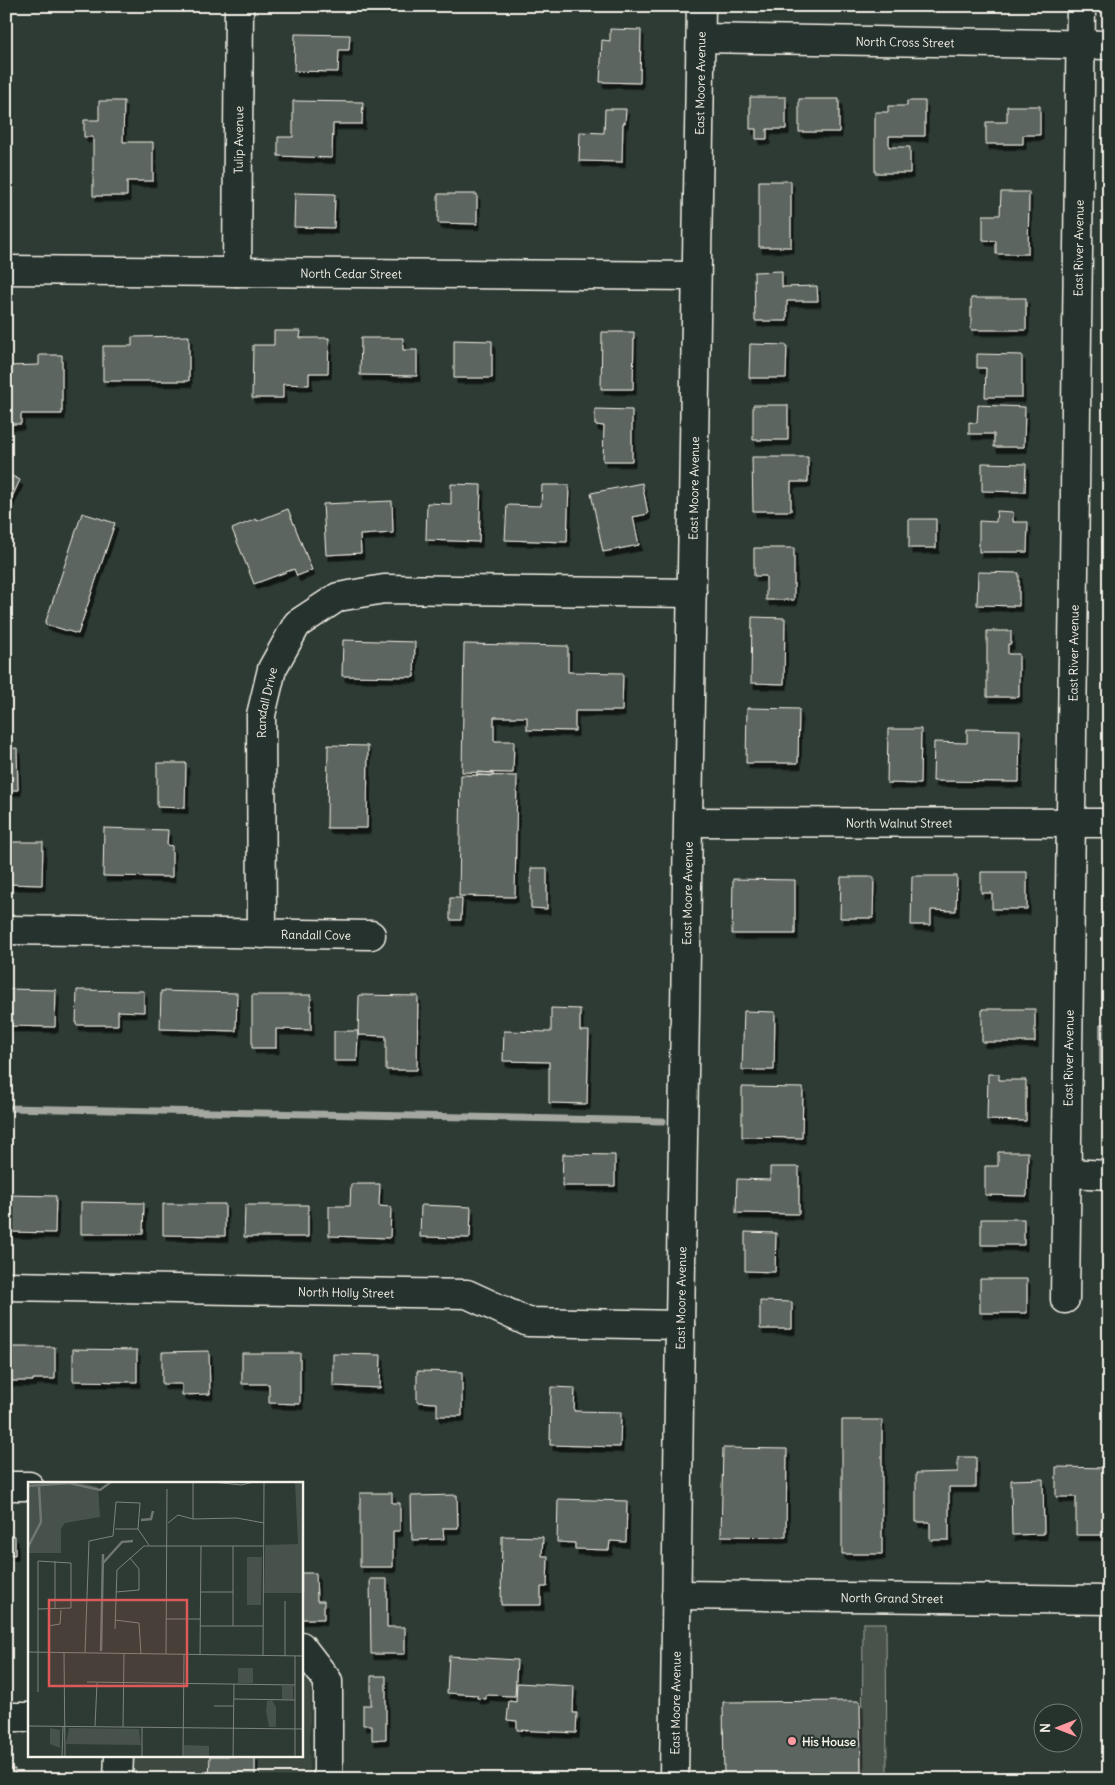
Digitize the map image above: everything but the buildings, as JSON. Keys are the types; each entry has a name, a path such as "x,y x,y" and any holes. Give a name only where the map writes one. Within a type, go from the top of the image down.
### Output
{"street":[{"name":"Tulip Avenue","path":"237,272 239,6"},
{"name":"East Moore Avenue","path":"674,1779 701,6"},
{"name":"East River Avenue","path":"1065,1299 1081,6"},
{"name":"North Cross Street","path":"701,38 1109,45"},
{"name":"North Cedar Street","path":"6,270 696,276"},
{"name":"Randall Drive","path":"262,934 262,715 272,669 297,624 338,597 384,589 692,592"},
{"name":"North Walnut Street","path":"689,822 1109,823"},
{"path":"6,930 262,934"},
{"name":"Randall Cove","path":"262,934 371,935"},
{"path":"1067,1173 1109,1175"},
{"name":"North Holly Street","path":"6,1286 467,1294 528,1322 680,1325"},
{"path":"6,1486 28,1486"},
{"name":"North Grand Street","path":"676,1595 1109,1600"},
{"path":"302,1647 328,1681 328,1779"},
{"path":"6,1717 28,1717"},
{"path":"118,1779 119,1758"}],"shaded area":[{"path":"863,1623 886,1623 887,1779 862,1779"},
{"path":"302,1670 311,1680 309,1779 131,1779 131,1758 302,1758"}],"waterway":[{"path":"6,1108 663,1121"}],"place":[{"name":"His House","path":"792,1741"}]}
